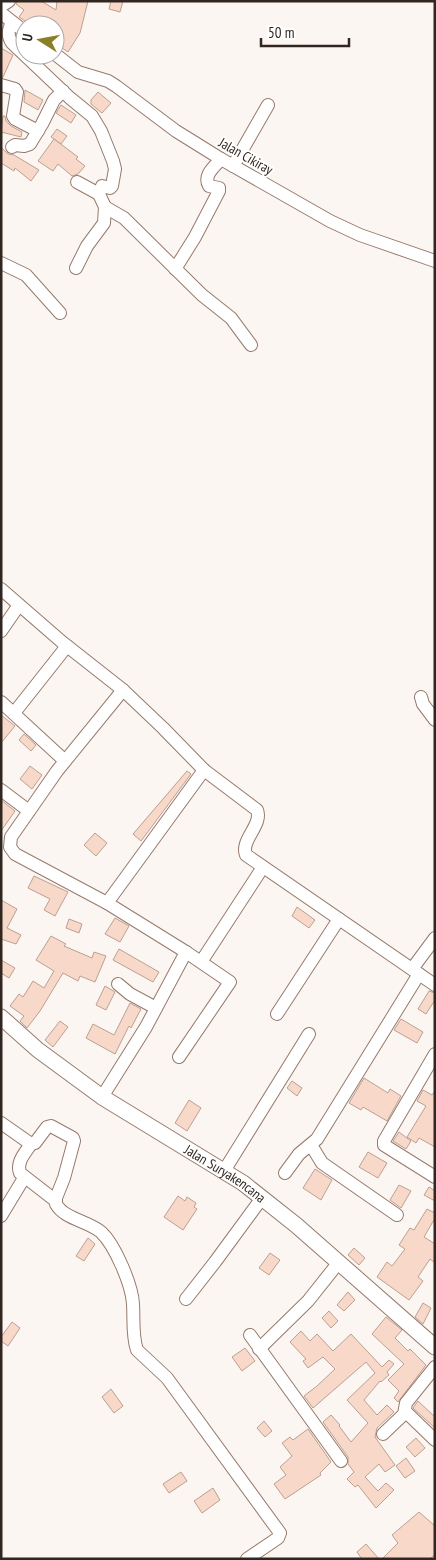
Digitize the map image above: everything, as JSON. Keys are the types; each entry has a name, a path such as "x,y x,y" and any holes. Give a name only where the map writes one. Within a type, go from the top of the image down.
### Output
{"street":[{"path":"9,1 4,14 8,37 63,91 92,116 115,169 112,186 104,189 77,182"},
{"path":"4,14 15,23"},
{"name":"Jalan Cikiray","path":"65,62 78,72 108,81 176,130 221,159 330,221 360,235 435,261"},
{"path":"1,85 15,89 18,92 14,119 38,131"},
{"path":"12,147 15,145 27,146 38,131 54,100 63,91"},
{"path":"233,166 268,105"},
{"path":"175,269 195,237 219,191 219,188 207,184 207,176 221,159"},
{"path":"76,268 87,246 103,227 105,219 104,189"},
{"path":"104,207 124,218 202,295 231,318 251,345"},
{"path":"1,263 26,275 60,313"},
{"path":"1,589 67,646 123,690 204,770 257,810 258,817 244,851 246,856 435,985"},
{"path":"1,631 19,605"},
{"path":"14,713 67,646"},
{"path":"123,690 65,761 11,837 10,847 11,851 107,903 230,982 179,1057"},
{"path":"421,697 423,704 435,720"},
{"path":"1,702 65,761"},
{"path":"107,903 204,770"},
{"path":"1,790 29,812"},
{"path":"200,962 263,867"},
{"path":"277,1014 340,919"},
{"path":"285,1173 299,1154 317,1139 435,938"},
{"path":"102,1097 134,1046 186,952"},
{"path":"118,984 130,994 156,1008"},
{"name":"Jalan Suryakencana","path":"1,1017 38,1050 102,1097 243,1183 296,1225 435,1347"},
{"path":"224,1171 309,1034"},
{"path":"435,1054 384,1142 384,1145 435,1177"},
{"path":"1,1123 31,1144"},
{"path":"56,1201 24,1178 18,1168 19,1162 31,1144 47,1127 51,1126 73,1138 74,1141 56,1201 58,1209 100,1231 107,1239 126,1273 133,1302 136,1350 168,1378 280,1533 278,1538 247,1559"},
{"path":"311,1144 322,1163 397,1215"},
{"path":"1,1216 24,1178"},
{"path":"186,1298 216,1262 262,1198"},
{"path":"259,1349 308,1301 339,1262"},
{"path":"250,1335 341,1461"},
{"path":"435,1367 406,1403 406,1412 435,1440"},
{"path":"383,1434 406,1412"}],"building":[{"path":"17,1 41,1 56,10 57,1 88,1 80,33 68,52 65,50 65,15 20,15 24,10 16,4"},
{"path":"111,1 123,1 120,12 109,9"},
{"path":"1,48 13,55 3,77 1,77"},
{"path":"25,90 43,100 38,110 24,102"},
{"path":"98,92 111,103 102,113 91,104 91,100"},
{"path":"61,105 76,115 71,123 56,113"},
{"path":"3,116 5,116 6,121 11,126 22,132 21,137 1,132"},
{"path":"57,129 67,136 61,144 51,137"},
{"path":"54,139 78,157 76,159 85,166 78,174 72,176 58,164 53,171 38,161"},
{"path":"1,147 8,154 14,155 39,170 31,181 15,168 14,171 1,163"},
{"path":"1,715 15,726 1,743"},
{"path":"24,734 36,745 31,751 19,740"},
{"path":"30,766 42,775 32,789 20,779"},
{"path":"187,771 191,774 141,841 133,834"},
{"path":"1,800 15,811 1,831"},
{"path":"95,833 107,843 96,856 84,845"},
{"path":"34,876 68,892 55,916 44,910 50,899 28,888"},
{"path":"1,900 17,909 7,928 21,935 16,944 1,939"},
{"path":"297,907 315,920 309,928 292,916"},
{"path":"115,918 129,926 120,942 105,934"},
{"path":"69,919 82,924 79,933 66,928"},
{"path":"51,936 66,944 64,946 92,958 94,952 106,956 95,982 80,976 78,981 63,973 40,1011 27,1028 20,1021 24,1016 10,1006 19,994 23,997 33,981 44,988 54,971 36,960"},
{"path":"119,949 159,972 153,982 113,960"},
{"path":"1,960 15,968 9,978 1,973"},
{"path":"105,986 115,992 106,1010 96,1005"},
{"path":"429,991 435,993 435,1000 426,1014 418,1009"},
{"path":"130,1003 141,1009 131,1028 129,1026 115,1054 86,1038 93,1024 114,1035"},
{"path":"401,1019 423,1032 417,1043 394,1030"},
{"path":"60,1021 68,1027 53,1047 45,1040"},
{"path":"364,1078 388,1093 390,1089 401,1096 387,1121 363,1107 361,1110 349,1103"},
{"path":"292,1081 302,1088 297,1096 287,1088"},
{"path":"423,1090 432,1095 435,1091 435,1147 419,1138 416,1143 407,1137 426,1106 417,1101"},
{"path":"189,1100 201,1108 187,1131 175,1123"},
{"path":"399,1132 411,1141 406,1149 393,1141"},
{"path":"368,1152 387,1163 378,1178 359,1167"},
{"path":"315,1169 332,1180 321,1200 303,1188"},
{"path":"399,1185 411,1191 401,1208 390,1200"},
{"path":"429,1187 435,1191 435,1201 424,1195"},
{"path":"178,1196 185,1201 187,1197 196,1203 194,1207 197,1209 183,1230 164,1217"},
{"path":"427,1209 435,1213 435,1218 424,1237 435,1244 435,1263 430,1259 418,1277 423,1281 409,1300 377,1277 387,1262 392,1266 405,1249 399,1245 410,1228 414,1230"},
{"path":"88,1238 95,1244 84,1261 76,1256"},
{"path":"354,1248 365,1258 359,1265 348,1255"},
{"path":"270,1253 280,1260 269,1275 259,1268"},
{"path":"348,1292 355,1300 344,1311 337,1305"},
{"path":"423,1303 431,1308 423,1324 415,1317"},
{"path":"329,1311 338,1321 331,1328 322,1318"},
{"path":"386,1317 402,1330 395,1338 408,1351 410,1349 426,1365 398,1402 394,1398 399,1391 388,1380 404,1364 372,1334"},
{"path":"12,1322 20,1328 8,1346 1,1341 1,1337"},
{"path":"301,1331 310,1341 317,1334 333,1351 351,1334 382,1367 389,1360 394,1364 387,1372 389,1375 380,1381 364,1400 377,1415 387,1405 394,1412 377,1428 375,1437 395,1465 385,1472 379,1464 365,1477 378,1491 386,1483 394,1490 376,1508 358,1485 355,1487 347,1479 354,1472 348,1464 348,1457 323,1422 331,1415 351,1442 368,1423 347,1400 375,1373 366,1362 313,1408 304,1396 335,1369 323,1357 308,1368 303,1361 306,1359 290,1342"},
{"path":"245,1348 255,1361 242,1371 232,1357"},
{"path":"111,1389 123,1406 114,1413 102,1397"},
{"path":"418,1401 435,1417 435,1428 413,1408"},
{"path":"264,1421 272,1431 265,1437 257,1428"},
{"path":"308,1429 331,1462 320,1473 321,1475 285,1499 274,1484 286,1475 280,1467 292,1456 282,1443 290,1437 293,1440"},
{"path":"416,1438 425,1448 415,1457 406,1447"},
{"path":"406,1458 415,1471 405,1478 396,1466"},
{"path":"181,1472 187,1481 169,1493 163,1484"},
{"path":"213,1488 220,1500 202,1513 194,1501"},
{"path":"419,1512 435,1526 435,1554 430,1559 382,1559 398,1543 392,1535"},
{"path":"366,1544 379,1559 362,1559 357,1552"}]}
